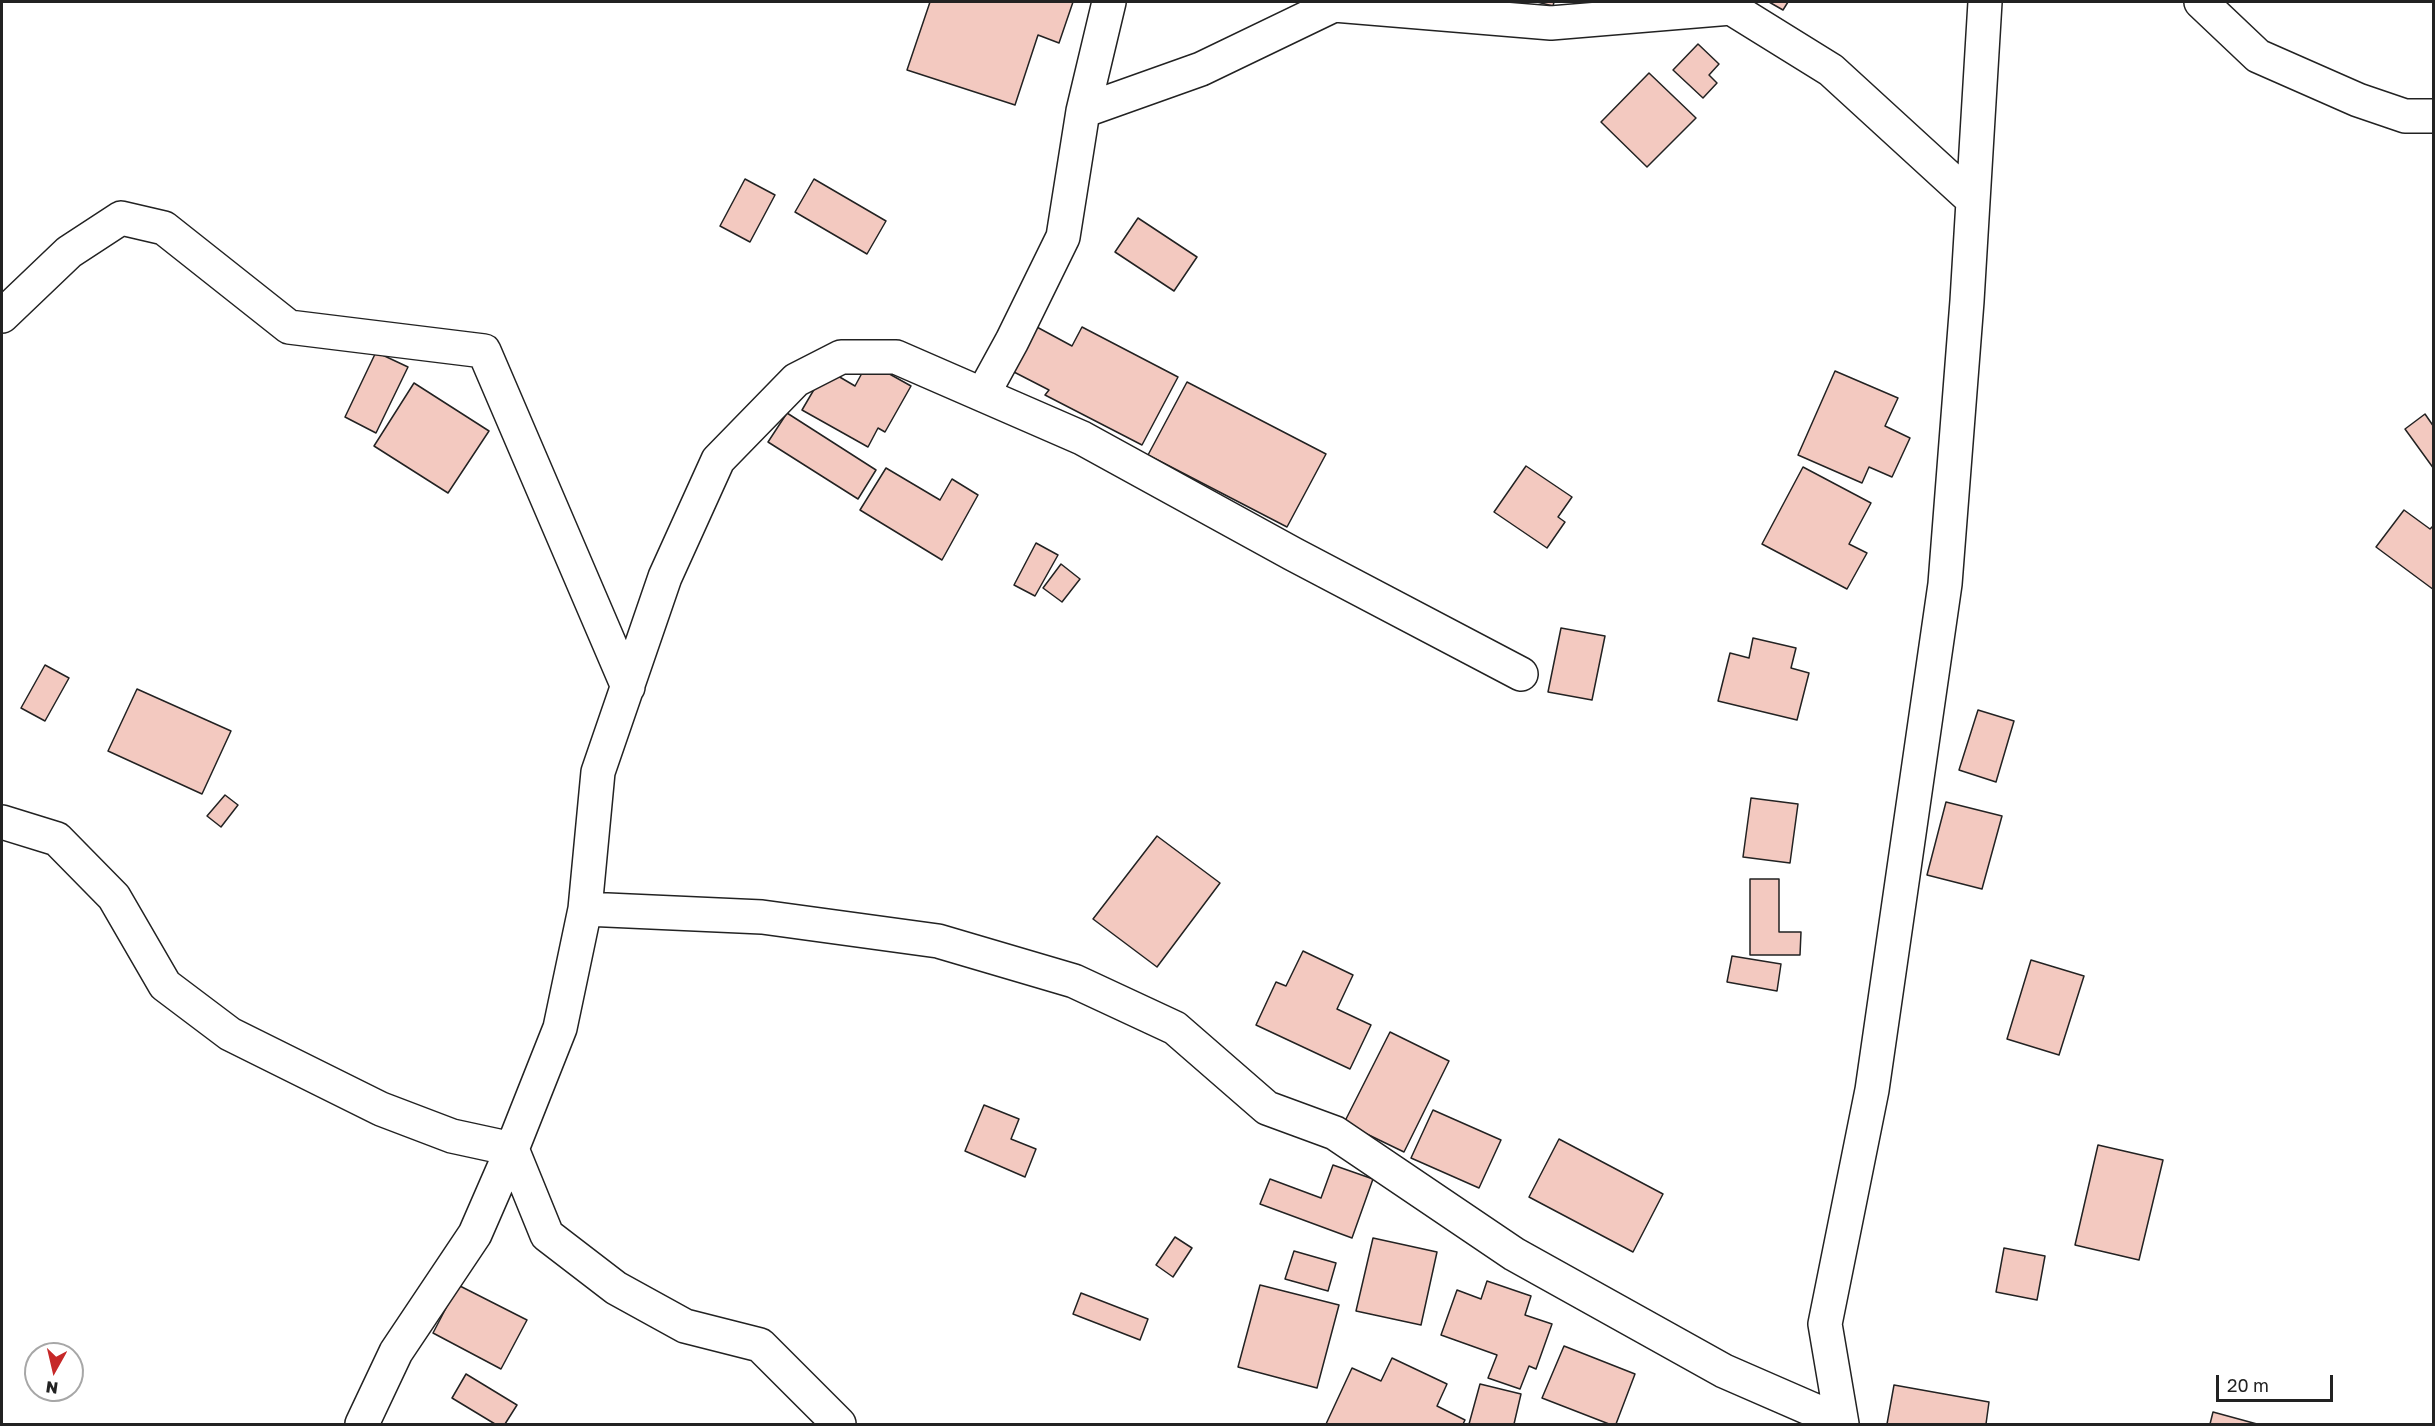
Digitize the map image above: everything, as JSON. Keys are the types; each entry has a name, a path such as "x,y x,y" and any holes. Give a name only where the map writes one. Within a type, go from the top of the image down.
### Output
{"street":[{"path":"983,394 1063,237 1083,111 1108,2"},
{"path":"1841,1423 1825,1324 1872,1090 1945,584 1985,2"},
{"path":"2201,2 2258,56 2358,100 2405,116 2433,116"},
{"path":"1083,111 1201,69 1334,3 1551,23 1731,8 1831,70 1973,200"},
{"path":"2,316 69,252 121,218 164,228 289,327 483,351 628,687"},
{"path":"362,1425 396,1352 475,1234 560,1028 585,909 598,772 665,577 718,460 796,380 841,357 896,357 1082,438 1293,554 1521,674"},
{"path":"2,822 57,838 114,897 165,985 230,1034 381,1109 452,1136 512,1149"},
{"path":"585,909 762,917 938,941 1074,981 1175,1028 1267,1108 1335,1133 1514,1254 1724,1371 1841,1423"},
{"path":"512,1149 547,1235 615,1288 686,1326 760,1345 839,1425"}],"building":[{"path":"930,2 1073,2 1059,43 1038,35 1015,105 907,70"},
{"path":"1537,2 1554,2 1553,6"},
{"path":"1769,2 1788,2 1783,10"},
{"path":"1698,44 1719,64 1709,75 1717,83 1703,98 1673,70"},
{"path":"1649,73 1696,118 1647,167 1601,122"},
{"path":"745,179 775,195 750,242 720,226"},
{"path":"814,179 886,221 867,254 795,212"},
{"path":"1138,218 1197,257 1174,291 1115,252"},
{"path":"1035,326 1072,346 1082,327 1178,377 1142,445 1045,395 1049,390 1012,371"},
{"path":"376,352 408,367 376,433 345,417"},
{"path":"868,362 911,386 885,432 878,428 868,447 802,410 826,369 855,386"},
{"path":"1835,371 1898,398 1885,426 1910,438 1892,477 1869,467 1862,483 1798,455"},
{"path":"1187,382 1326,454 1287,527 1148,455"},
{"path":"414,383 489,431 448,493 374,446"},
{"path":"787,413 876,470 858,499 768,442"},
{"path":"2425,414 2434,427 2434,469 2405,429"},
{"path":"1526,466 1572,497 1558,517 1565,522 1547,548 1494,512"},
{"path":"1803,467 1871,503 1849,544 1867,553 1847,589 1762,544"},
{"path":"886,468 940,500 952,479 978,495 942,560 860,510"},
{"path":"2404,510 2430,529 2434,525 2434,590 2376,547"},
{"path":"1036,543 1058,555 1035,596 1014,585"},
{"path":"1061,564 1080,579 1062,602 1043,588"},
{"path":"1561,628 1605,636 1592,700 1548,692"},
{"path":"1753,638 1796,648 1791,668 1809,673 1797,720 1718,701 1730,653 1749,658"},
{"path":"45,665 69,678 45,721 21,708"},
{"path":"137,689 231,731 202,794 108,751"},
{"path":"1978,710 2014,721 1996,782 1959,770"},
{"path":"225,795 238,805 221,827 207,816"},
{"path":"1751,798 1798,804 1790,863 1743,857"},
{"path":"1946,802 2002,816 1982,889 1927,875"},
{"path":"1157,836 1220,883 1157,967 1093,919"},
{"path":"1750,879 1779,879 1779,932 1801,932 1800,955 1750,955"},
{"path":"1303,951 1353,975 1337,1009 1371,1025 1350,1069 1256,1025 1276,982 1286,986"},
{"path":"1732,956 1781,964 1777,991 1727,982"},
{"path":"2031,960 2084,976 2059,1055 2007,1039"},
{"path":"1390,1032 1449,1061 1404,1152 1344,1123"},
{"path":"984,1105 1019,1119 1011,1139 1036,1149 1025,1177 965,1151"},
{"path":"1433,1110 1501,1140 1479,1188 1411,1158"},
{"path":"1559,1139 1663,1194 1633,1252 1529,1197"},
{"path":"2098,1145 2163,1160 2139,1260 2075,1245"},
{"path":"1333,1165 1373,1179 1352,1238 1260,1204 1270,1179 1321,1198"},
{"path":"1175,1237 1192,1248 1173,1277 1156,1265"},
{"path":"1373,1238 1437,1252 1421,1325 1356,1311"},
{"path":"2004,1248 2045,1256 2037,1300 1996,1292"},
{"path":"1294,1251 1336,1263 1328,1291 1285,1279"},
{"path":"1487,1281 1531,1296 1525,1315 1552,1324 1536,1369 1529,1366 1520,1389 1488,1378 1497,1355 1441,1335 1457,1290 1481,1299"},
{"path":"458,1285 527,1320 501,1369 433,1333"},
{"path":"1260,1285 1339,1305 1317,1388 1238,1367"},
{"path":"1081,1293 1148,1319 1140,1340 1073,1314"},
{"path":"1564,1346 1635,1374 1616,1424 1609,1424 1542,1398"},
{"path":"1392,1358 1447,1384 1437,1406 1465,1420 1463,1424 1326,1424 1352,1368 1381,1381"},
{"path":"466,1374 517,1405 505,1424 495,1424 452,1398"},
{"path":"1480,1384 1521,1394 1514,1424 1469,1424"},
{"path":"1894,1385 1989,1402 1986,1424 1887,1424"},
{"path":"2213,1412 2257,1424 2210,1424"}]}
